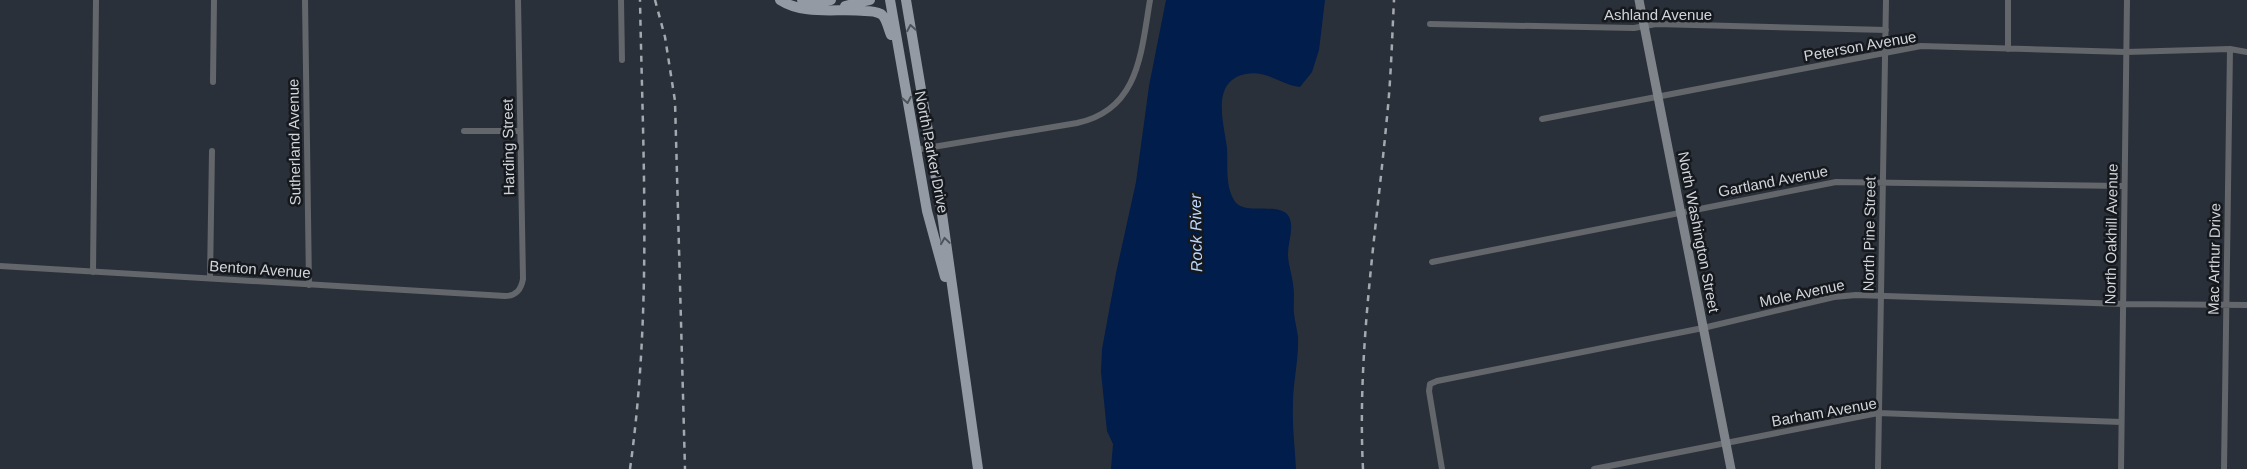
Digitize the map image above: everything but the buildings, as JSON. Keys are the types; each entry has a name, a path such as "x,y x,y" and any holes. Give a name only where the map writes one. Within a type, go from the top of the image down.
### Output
{"main road":[{"path":"780,0 801,9 855,10 880,14 885,20 901,67"},
{"path":"802,0 814,2 831,0"},
{"path":"824,10 870,0"},
{"name":"North Parker Drive","path":"890,0 927,211 954,306"},
{"name":"North Parker Drive","path":"906,0 931,148 978,469"},
{"name":"North Washington Street","path":"1639,0 1731,469"}],"street":[{"path":"93,272 96,0"},
{"path":"213,82 214,0"},
{"name":"Sutherland Avenue","path":"305,0 309,284"},
{"name":"Harding Street","path":"517,292 522,286 523,279 518,0"},
{"path":"621,0 622,60"},
{"path":"915,150 1090,120 1105,113 1129,89 1144,36 1150,0"},
{"name":"North Pine Street","path":"1878,469 1886,0"},
{"path":"2008,0 2008,49"},
{"name":"North Oakhill Avenue","path":"2121,469 2127,0"},
{"name":"Ashland Avenue","path":"1430,24 1634,28 1663,24 1886,30"},
{"name":"Peterson Avenue","path":"1542,119 1920,46 2126,52 2230,49 2247,52"},
{"name":"Mac Arthur Drive","path":"2224,469 2230,49"},
{"path":"464,131 520,131"},
{"path":"210,278 212,151"},
{"name":"Gartland Avenue","path":"1432,262 1830,182 2124,186"},
{"name":"Benton Avenue","path":"0,266 505,296 517,292"},
{"name":"Mole Avenue","path":"1442,469 1429,392 1430,384 1437,380 1703,328 1834,298 1881,296 2123,304 2247,305"},
{"name":"Barham Avenue","path":"1594,469 1878,413 2121,422"}],"water":[{"name":"Rock River","path":"1166,0 1325,0 1319,50 1312,72 1300,87 1286,84 1261,74 1246,74 1235,78 1227,85 1223,94 1222,104 1227,148 1228,181 1234,200 1239,205 1247,208 1283,211 1288,216 1291,224 1288,258 1294,288 1294,314 1298,337 1293,413 1296,469 1111,469 1113,444 1107,431 1101,372 1102,349 1136,182 1149,86"}],"railway":[{"path":"630,469 637,410 644,293 644,176 640,0"},
{"path":"655,0 665,37 675,101 685,469"},
{"path":"1363,469 1362,425 1365,337 1388,102 1394,0"}]}
